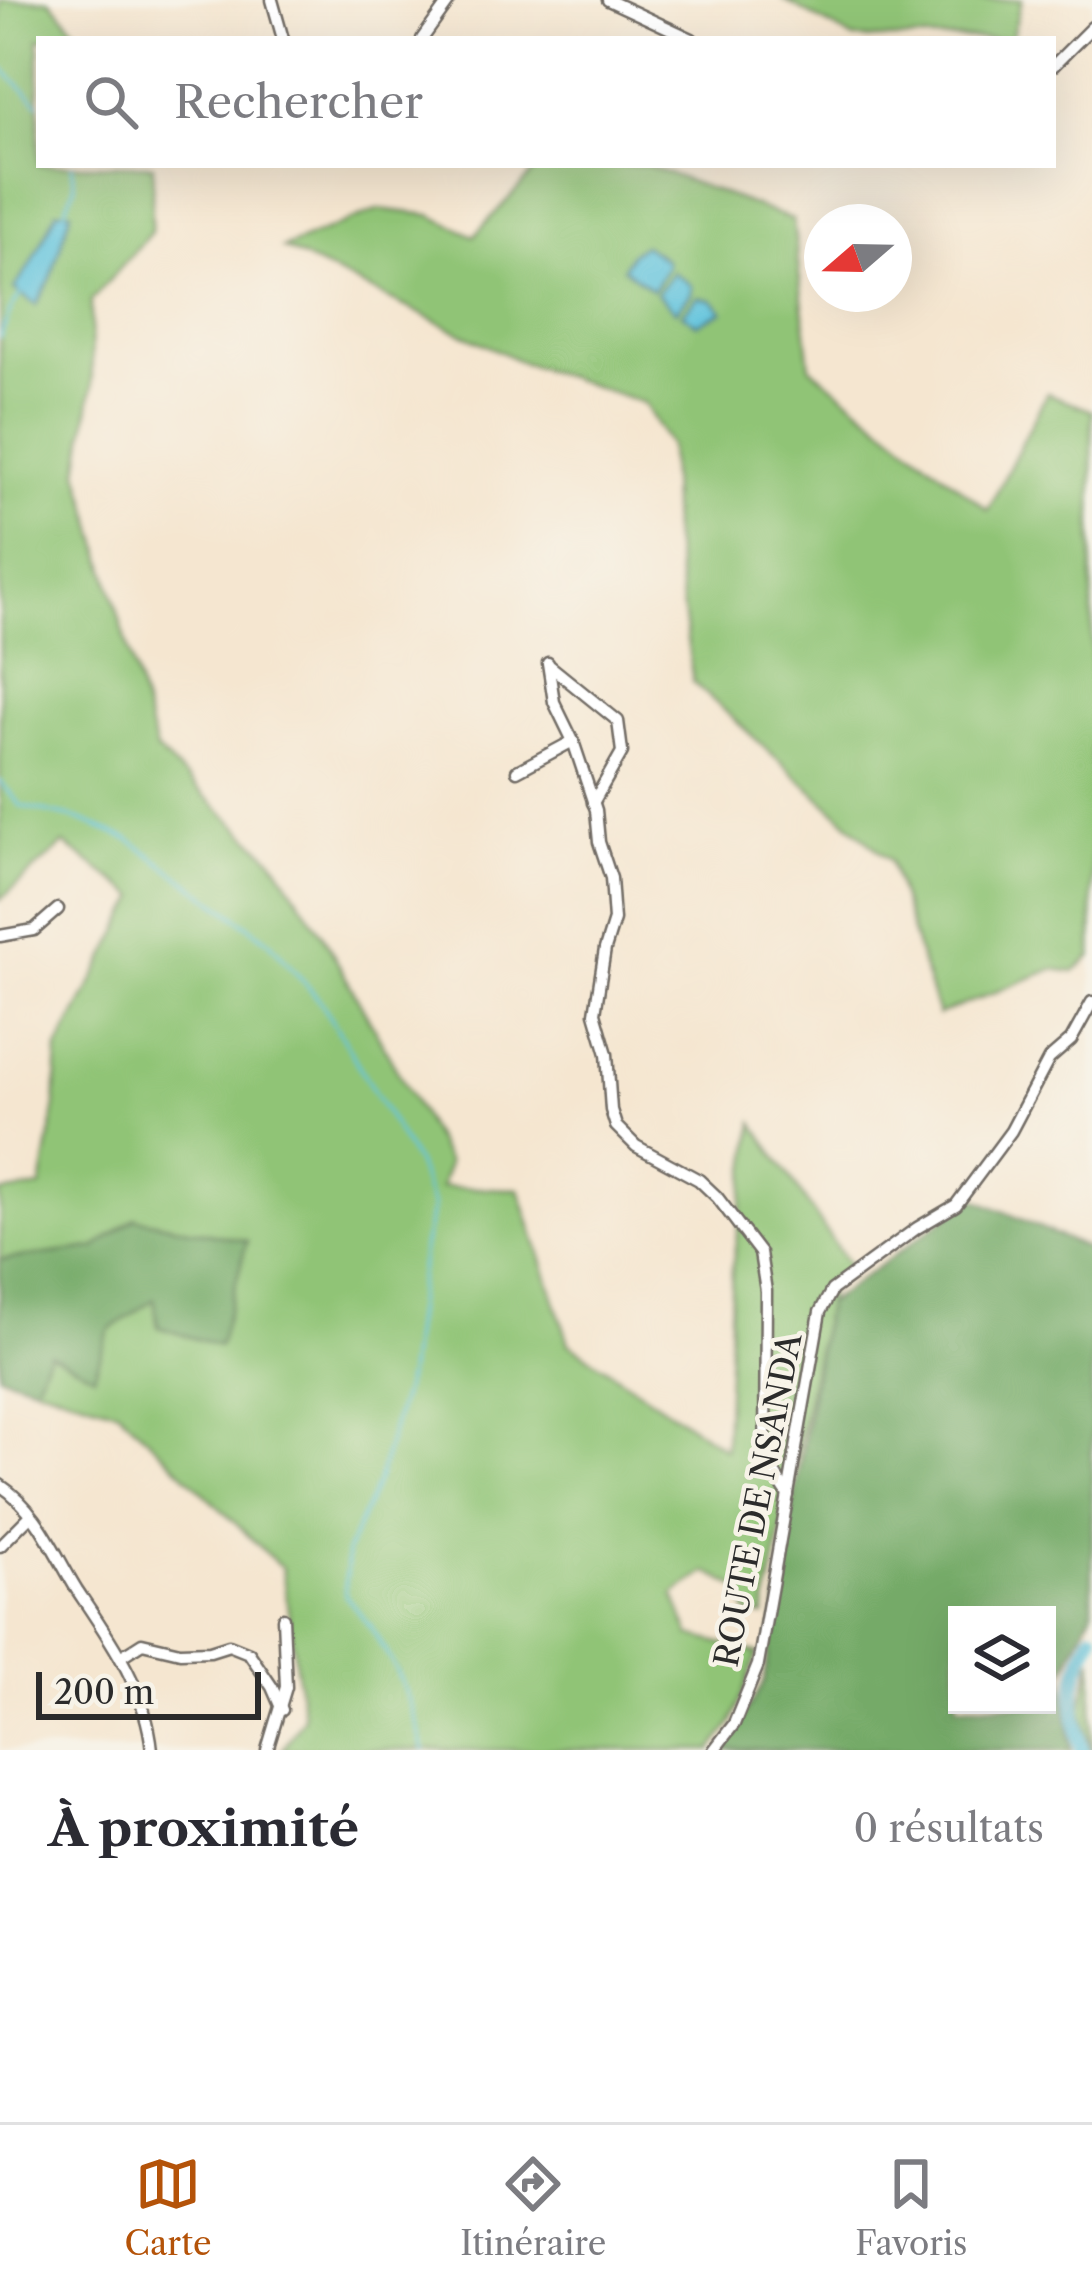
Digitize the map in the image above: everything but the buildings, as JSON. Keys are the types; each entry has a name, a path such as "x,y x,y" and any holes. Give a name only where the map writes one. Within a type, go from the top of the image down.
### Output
{"street":[{"path":"272,0 282,36"},
{"path":"424,36 450,0"},
{"path":"608,0 686,36"},
{"path":"1056,63 1092,27"},
{"path":"593,802 622,752 618,721 548,663 554,702 593,802 611,878 614,920 595,1013 607,1054 610,1110 616,1126 636,1146 699,1180 717,1197 760,1253 766,1291 765,1458 788,1495"},
{"path":"517,771 573,741"},
{"path":"0,936 34,930 58,909"},
{"name":"ROUTE DE NSANDA","path":"714,1750 734,1724 758,1664 820,1312 832,1290 956,1205 1010,1131 1048,1059 1070,1040 1092,1002"},
{"path":"0,1484 31,1515 106,1628 140,1699 152,1750"},
{"path":"0,1546 31,1515"},
{"path":"267,1750 282,1710 283,1618"},
{"path":"120,1658 142,1643 180,1652 234,1646 253,1656 282,1710"}],"green space":[{"path":"0,0 50,0 81,36 36,36 36,168 153,168 151,232 91,301 92,387 79,471 156,750 273,859 321,932 448,1163 441,1187 519,1189 569,1343 725,1449 732,1268 754,1123 853,1272 830,1287 764,1616 747,1613 743,1591 707,1572 674,1594 690,1635 758,1653 732,1723 712,1750 282,1750 303,1717 282,1568 118,1410 35,1386 48,1353 109,1330 155,1298 219,1345 135,1218 95,1248 0,1260 0,1193 41,1187 55,1108 58,1049 137,897 64,844 0,900"},
{"path":"784,0 1022,0 1012,36 849,36"},
{"path":"537,168 654,168 793,220 810,367 988,510 1047,393 1092,411 1092,956 1074,972 1053,969 938,1015 890,861 693,682 672,533 669,445 644,403 524,363 283,248 379,209 430,215 474,236"},
{"path":"974,1198 1092,1251 1092,1612 1063,1674 1072,1750 723,1750 764,1682 826,1304"},
{"path":"135,1218 247,1241 219,1346 158,1327 154,1299 109,1330 94,1375 49,1353 35,1386 0,1375 0,1260 95,1248"},
{"path":"1092,1658 1092,1750 1091,1750 1081,1709"}],"water":[{"path":"57,211 71,211 51,278 36,305 14,289"},
{"path":"644,245 666,260 653,290 623,268 631,253"},
{"path":"673,272 692,286 676,311 657,294"},
{"path":"698,297 712,300 723,311 697,324 682,314"}],"waterway":[{"path":"0,66 36,101"},
{"path":"63,214 75,187 72,168"},
{"path":"0,337 22,292"},
{"path":"0,781 21,806 78,819 130,840 268,940 322,1003 416,1163 433,1207 423,1248 407,1377 378,1480 347,1551 345,1595 394,1667 424,1750"},
{"path":"1082,1750 1075,1691 1092,1635"}]}
